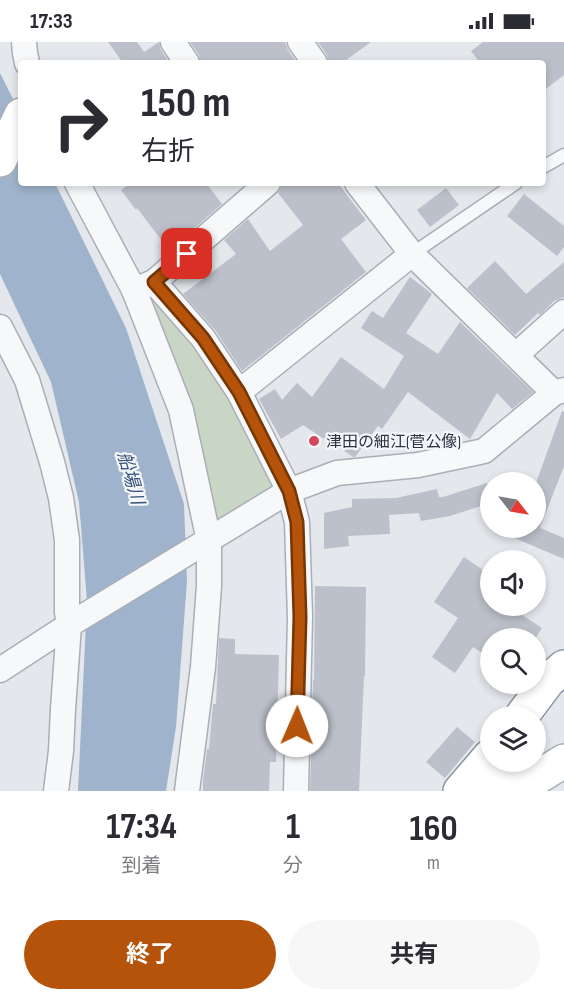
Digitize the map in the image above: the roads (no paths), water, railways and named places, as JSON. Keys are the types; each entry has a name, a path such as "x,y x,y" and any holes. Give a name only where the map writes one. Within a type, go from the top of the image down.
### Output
{"main road":[{"path":"0,160 18,121"},
{"path":"529,706 548,681 564,667"},
{"path":"546,715 558,697 564,681"},
{"path":"546,757 564,749"},
{"path":"546,765 564,761"},
{"path":"461,791 510,772"}],"street":[{"path":"24,42 26,60"},
{"path":"172,42 185,60"},
{"path":"300,42 313,60"},
{"path":"79,186 144,286 203,338 239,392 289,491 297,522 300,617 296,791"},
{"path":"144,286 264,186"},
{"path":"0,670 69,625 289,491 337,473 418,465 484,452 559,392 516,356 412,254 359,186"},
{"path":"239,392 412,254"},
{"path":"144,286 181,410 208,541 209,586 187,791"},
{"path":"516,356 564,312"},
{"path":"0,327 27,380 52,462 61,498 67,540 69,625 61,752 56,791"}],"lane":[{"path":"546,164 564,155"},
{"path":"412,254 512,186"}],"water":[{"name":"船場川","path":"0,73 18,109 18,186 56,186 126,328 184,504 187,581 176,727 166,791 78,791 87,601 79,502 51,382 0,274"}],"place":[{"name":"津田の細江(菅公像)","path":"314,441"}]}
